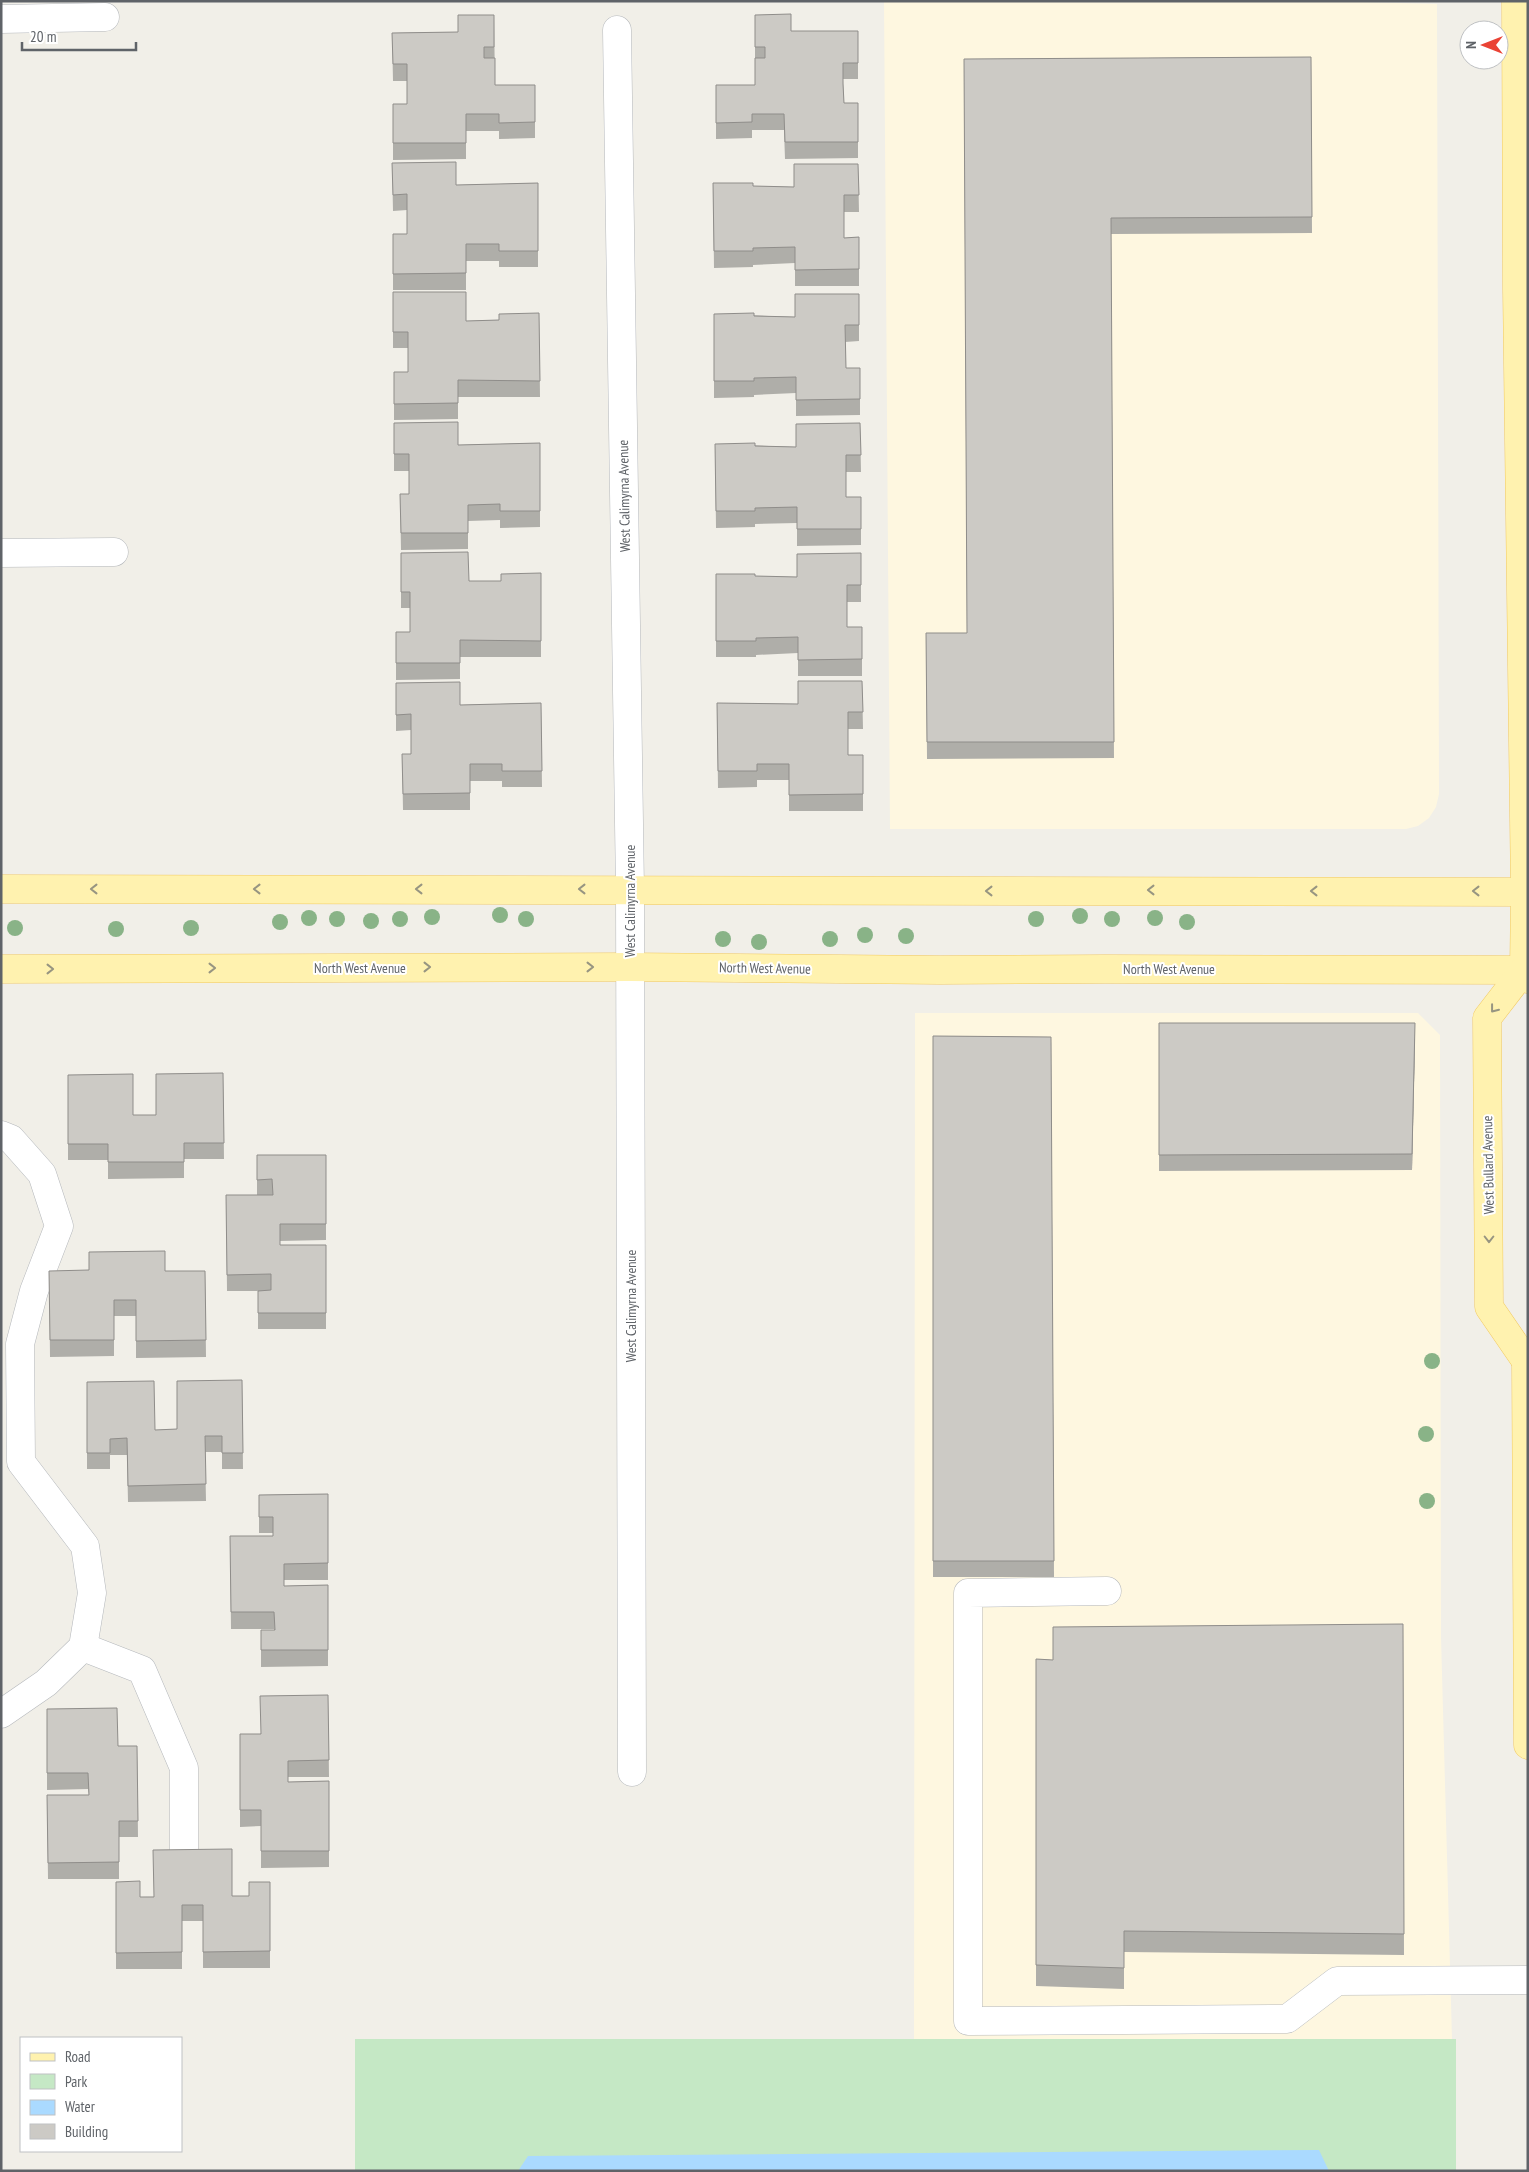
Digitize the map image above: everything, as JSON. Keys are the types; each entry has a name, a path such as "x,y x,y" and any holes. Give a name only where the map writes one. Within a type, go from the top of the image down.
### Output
{"main road":[{"path":"1516,1 1522,98 1526,973"},
{"path":"1,889 1526,892"},
{"name":"North West Avenue","path":"1,969 630,967 1526,973"},
{"name":"West Bullard Avenue","path":"1526,973 1487,1018 1488,1307 1527,1359 1528,1745"}],"street":[{"path":"1,19 105,17"},
{"name":"West Calimyrna Avenue","path":"617,30 630,889 632,1772"},
{"path":"1,552 114,552"},
{"path":"1,1135 12,1139 42,1174 59,1226 34,1291 20,1344 21,1462 85,1546 92,1593 83,1647 46,1683 1,1714"},
{"path":"1107,1591 968,1593 968,2021 1287,2019 1337,1981 1528,1980"},
{"path":"83,1647 142,1670 184,1768 184,1857"}],"shaded area":[{"path":"884,1 1324,1 1437,4 1439,794 1436,807 1429,818 1418,826 1406,829 890,829"},
{"path":"915,1013 1418,1013 1440,1035 1441,1637 1452,2039 914,2039"}],"green space":[{"path":"355,2039 1456,2039 1456,2171 355,2171"}],"water":[{"path":"1319,2150 1329,2171 518,2171 528,2156"}],"building":[{"path":"791,14 791,31 858,31 858,63 843,63 843,84 844,103 858,103 858,142 785,142 784,114 752,114 752,122 716,123 716,85 755,85 755,58 765,58 765,47 755,47 755,15"},
{"path":"458,15 494,15 494,47 484,47 484,58 495,58 495,85 535,85 535,122 499,123 499,114 466,114 466,143 393,143 393,104 407,104 407,64 393,64 392,33 458,32"},
{"path":"1311,57 1312,217 1111,218 1114,742 927,742 926,633 967,633 964,59"},
{"path":"456,162 456,185 538,183 538,251 499,251 499,244 466,244 466,273 393,274 393,234 407,234 407,194 393,195 392,163"},
{"path":"794,164 858,164 859,195 844,195 844,238 859,237 859,269 795,270 795,247 753,248 753,251 714,251 713,183 753,183 753,186 794,187"},
{"path":"393,292 466,292 466,321 499,320 499,314 539,313 540,381 458,380 458,403 394,404 394,372 408,372 408,332 393,332"},
{"path":"795,294 859,294 859,325 845,325 846,368 860,368 860,399 796,400 796,377 754,378 754,381 714,381 714,314 754,313 754,316 795,317"},
{"path":"458,422 458,445 540,443 540,511 500,511 500,504 468,505 468,533 401,533 400,494 409,494 409,454 394,454 394,423"},
{"path":"860,423 861,455 846,455 846,497 861,497 861,529 797,529 797,507 755,508 755,511 716,511 715,444 755,443 755,446 796,447 796,424"},
{"path":"468,552 469,581 501,581 501,574 541,573 541,641 460,640 460,663 396,663 396,632 410,632 410,592 401,592 401,553"},
{"path":"861,553 861,585 847,585 847,627 862,627 862,659 798,660 798,637 756,638 756,641 716,641 716,574 797,577 797,554"},
{"path":"798,681 862,681 863,712 848,712 848,755 863,755 863,794 789,795 789,764 757,764 757,771 718,771 717,703 798,704"},
{"path":"460,682 460,705 541,703 542,771 502,771 502,764 470,764 470,793 403,794 402,754 411,754 411,714 396,715 396,683"},
{"path":"1159,1023 1415,1023 1412,1154 1159,1155"},
{"path":"933,1036 1051,1037 1054,1561 933,1561"},
{"path":"223,1073 224,1143 184,1143 184,1162 108,1162 108,1144 68,1144 68,1075 133,1074 133,1115 156,1115 156,1074"},
{"path":"257,1155 326,1155 326,1224 280,1224 280,1245 326,1245 326,1313 258,1313 258,1291 271,1290 271,1274 227,1275 226,1195 273,1195 272,1179 257,1180"},
{"path":"165,1251 165,1271 205,1271 206,1340 136,1341 136,1300 114,1300 114,1340 50,1340 49,1271 89,1270 89,1252"},
{"path":"242,1380 243,1453 222,1453 222,1436 205,1436 206,1484 128,1486 127,1438 110,1439 110,1453 87,1453 87,1382 154,1381 155,1430 177,1429 177,1381"},
{"path":"328,1494 328,1563 284,1564 284,1586 328,1585 328,1650 261,1650 261,1630 275,1630 274,1612 231,1612 230,1536 273,1536 273,1517 259,1517 259,1495"},
{"path":"1403,1624 1404,1934 1124,1931 1124,1968 1036,1965 1036,1659 1053,1660 1053,1627"},
{"path":"328,1695 329,1760 288,1761 288,1782 329,1781 329,1851 261,1851 261,1810 240,1810 240,1734 261,1734 260,1696"},
{"path":"117,1708 118,1746 137,1746 138,1821 119,1821 119,1862 48,1863 47,1795 89,1795 88,1773 47,1773 47,1709"},
{"path":"232,1849 232,1896 249,1896 249,1882 270,1882 270,1951 203,1952 203,1905 182,1905 182,1952 116,1953 116,1882 140,1881 140,1897 154,1897 153,1850"}]}
